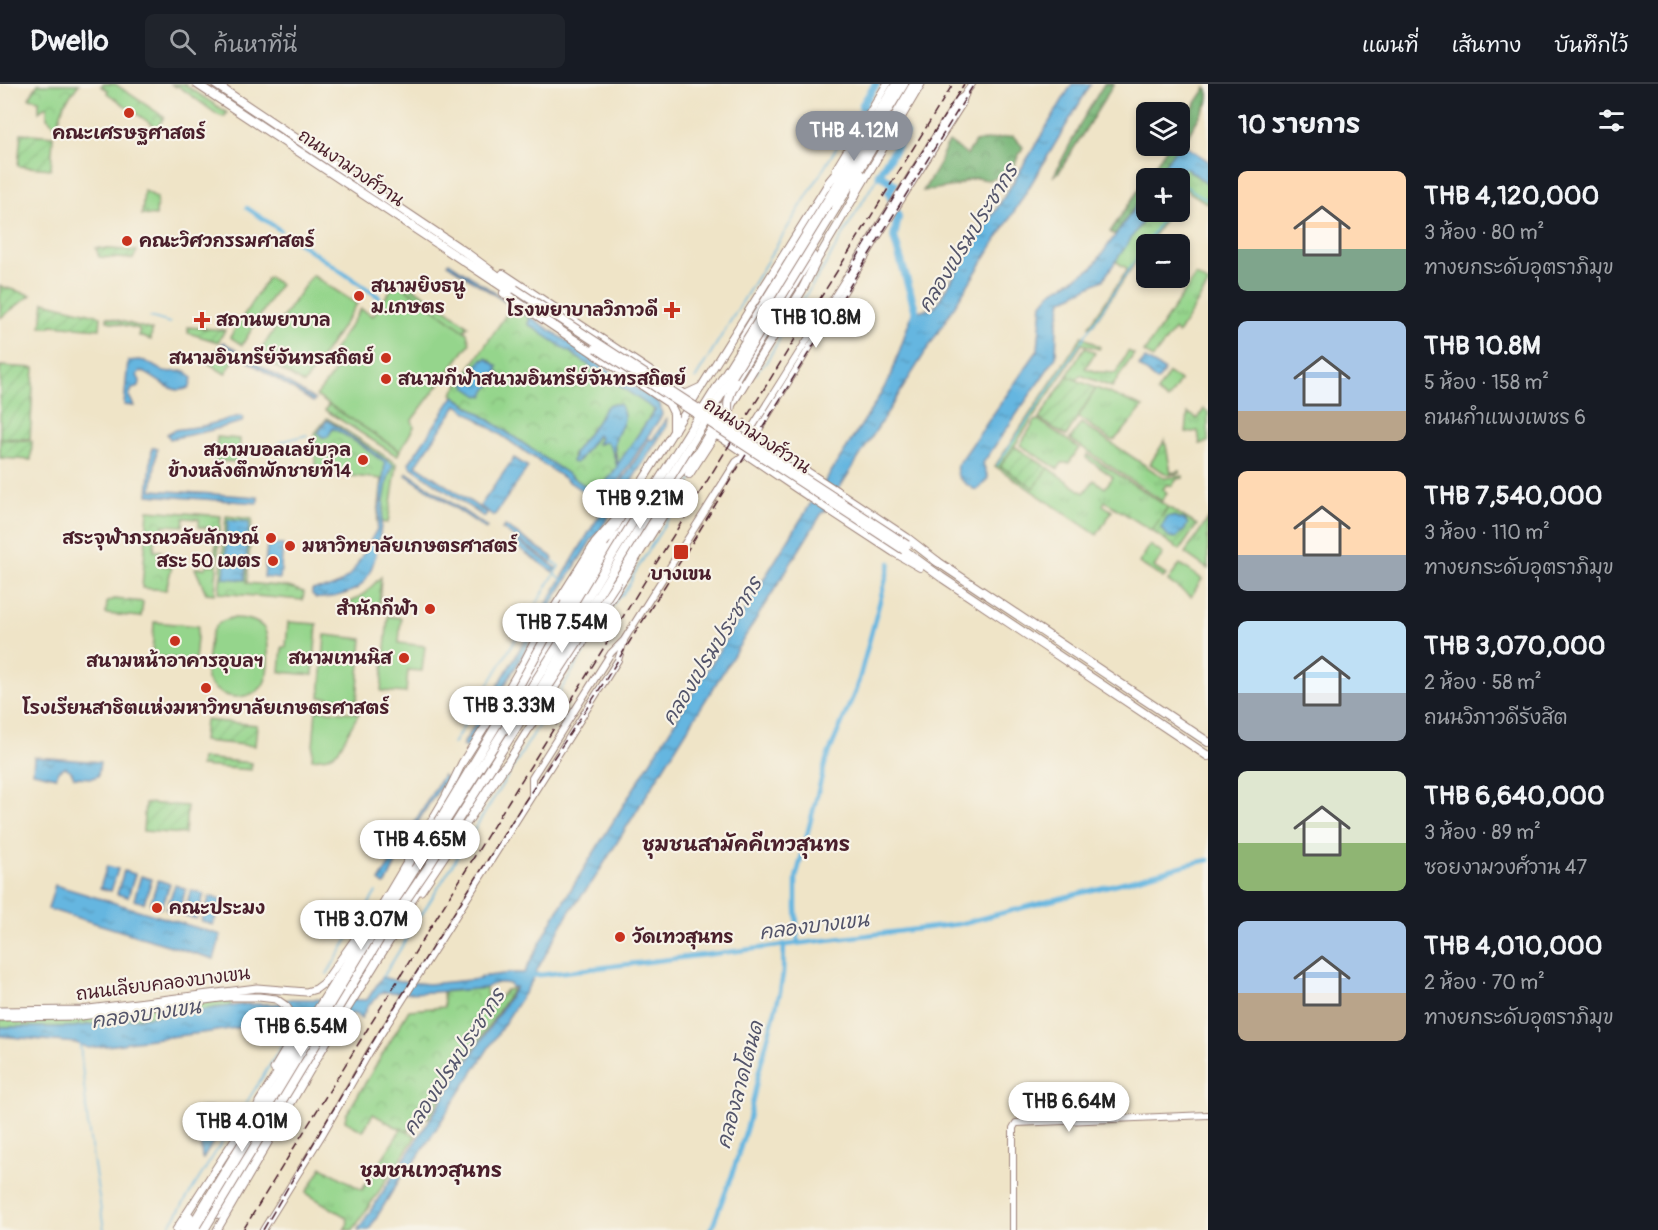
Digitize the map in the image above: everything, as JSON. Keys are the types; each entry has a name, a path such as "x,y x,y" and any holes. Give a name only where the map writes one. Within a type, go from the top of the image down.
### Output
{"highway":[{"path":"196,1230 324,1016 562,640 904,84"},
{"path":"206,1230 384,932 427,868 695,440 912,84"},
{"path":"738,434 727,410 731,390 798,278 836,208"},
{"path":"427,868 448,841 618,580 642,538 668,499 682,485"},
{"path":"416,869 436,825 505,711 565,603 596,553 612,533"}],"main road":[{"name":"ถนนงามวงศ์วาน","path":"197,84 463,255"},
{"name":"ถนนงามวงศ์วาน","path":"215,84 513,291 905,548 938,562 1208,741"},
{"path":"176,1230 317,1015 454,794 510,713 564,628 610,549 691,424 838,183 887,84"},
{"path":"548,650 560,624 625,509 829,182 873,114 896,84"},
{"path":"672,482 696,454 816,262 893,127 912,84"},
{"path":"206,1230 232,1192 305,1071 483,788 559,651 672,482 861,174 921,84"},
{"path":"829,182 853,153"},
{"path":"854,198 861,174"},
{"path":"463,255 502,274 673,388 687,394 700,388"},
{"path":"463,255 494,285 669,403 674,413 674,430"},
{"path":"816,262 802,290 731,405 730,417 738,427 916,544 938,562"},
{"name":"ถนนงามวงศ์วาน","path":"513,291 738,434 905,548 941,577 1208,756"},
{"path":"669,403 675,402 677,398 673,388"},
{"path":"354,993 506,765 712,437 716,435 721,437 908,560 941,577"},
{"path":"768,468 761,460 767,450 778,452"},
{"path":"689,474 696,454"},
{"path":"331,993 557,601 594,543 625,509"},
{"path":"483,788 506,765"},
{"path":"445,798 454,794"},
{"name":"ถนนเลียบคลองบางเขน","path":"0,1011 81,1010 257,988 306,992 324,983 355,939 370,925"},
{"name":"ถนนเลียบคลองบางเขน","path":"0,1017 81,1016 228,997 276,999 286,1006 296,1026 273,1070 267,1089"},
{"path":"189,1230 317,1015"},
{"path":"215,1230 288,1109 340,1015"},
{"path":"288,1109 305,1071"},
{"path":"252,1114 285,1072"},
{"path":"183,1230 202,1191"}],"street":[{"path":"532,794 532,778 610,653 624,640 736,462 743,457 742,451 889,214 962,104 972,84"},
{"path":"263,1230 417,978 618,660 624,640"},
{"path":"1012,1230 1013,1128 1016,1123 1208,1115"}],"green space":[{"path":"38,84 79,84 64,104 57,127 47,118 47,107 39,112 39,100 29,98"},
{"path":"115,84 164,117 157,128 107,93 108,90 101,86"},
{"path":"171,84 184,84 227,113 224,117 218,115 178,86"},
{"path":"1104,84 1114,84 1059,172 1053,177 1084,117"},
{"path":"1206,88 1208,89 1208,102 1190,132 1190,112"},
{"path":"21,133 53,136 51,169 18,166"},
{"path":"1013,136 1023,147 1009,175 988,180 976,178 956,186 923,191 940,163 949,142 967,155 975,142"},
{"path":"1161,156 1171,156 1162,168 1153,168"},
{"path":"1190,171 1208,185 1208,204 1190,192"},
{"path":"144,190 157,198 156,216 142,215"},
{"path":"1136,194 1136,206 1115,235 1110,232"},
{"path":"1142,222 1163,222 1155,234 1136,234 1136,262 1092,326 1089,326 1128,269 1115,261"},
{"path":"96,248 137,251 133,259 99,257"},
{"path":"312,275 357,304 304,384 257,355"},
{"path":"1196,275 1208,285 1178,334 1174,330 1153,358 1144,352 1187,288 1190,288"},
{"path":"268,277 280,284 242,345 230,337"},
{"name":"สนามกีฬาสนามอินทรีย์จันทรสถิตย์","path":"396,282 467,333 470,343 412,420 414,427 400,451 316,396 342,362 334,356 336,353 333,351 361,309 373,316"},
{"path":"406,283 468,326 464,331 403,287"},
{"path":"0,286 31,295 0,318"},
{"path":"44,302 101,316 100,329 51,325 41,327"},
{"path":"512,306 530,318 528,324 655,409 618,465 614,442 619,431 622,408 596,423 580,444 572,456 579,460 597,435 600,438 600,444 606,441 613,453 617,467 597,494 452,394"},
{"path":"107,317 152,330 151,340 139,336 139,329 107,321"},
{"path":"188,327 225,330 218,342 188,333"},
{"path":"1082,336 1100,347 1099,349 1082,344 1001,466 1034,488 1048,468 1084,493 1094,480 1105,488 1113,477 1086,458 1087,454 1168,507 1152,531 1105,501 1103,505 1112,511 1097,535 995,466"},
{"path":"1085,347 1095,353 1085,368 1098,372 1116,373 1128,351 1134,354 1112,387 1080,375 1077,380 1067,376"},
{"path":"218,348 235,359 225,374 208,363"},
{"path":"0,366 34,368 30,439 0,438"},
{"path":"1169,373 1180,381 1168,400 1157,392"},
{"path":"1067,376 1096,388 1066,436 1039,419"},
{"path":"1096,388 1143,407 1114,440 1078,417"},
{"path":"329,404 400,451 397,456 325,410"},
{"path":"1204,409 1208,412 1208,442 1200,444 1198,431 1186,433 1188,413 1198,419"},
{"path":"327,418 397,464 388,523 377,522 382,479 341,475 330,468 315,468 315,433"},
{"path":"1038,420 1079,448 1069,463 1062,463 1058,469 1020,445 1035,421"},
{"path":"1081,423 1164,478 1183,476 1183,478 1177,479 1172,486 1167,484 1163,489 1167,493 1162,501 1070,439"},
{"path":"217,437 240,439 239,462 215,461"},
{"path":"0,439 32,441 31,460 0,458"},
{"path":"1165,440 1171,473 1180,471 1180,473 1168,475 1150,464"},
{"path":"1014,446 1048,468 1034,488 1000,466"},
{"path":"1168,507 1197,525 1180,550 1152,531"},
{"path":"148,510 221,516 215,594 206,593 195,568 214,565 217,529 199,527 199,519 184,518 183,526 163,525 162,535 155,534 154,551 161,551 160,559 165,566 172,566 166,590 142,588"},
{"path":"226,516 252,519 247,583 288,587 304,592 303,600 219,593"},
{"path":"1208,519 1208,569 1185,553"},
{"path":"1150,545 1163,554 1154,567 1166,575 1163,578 1139,563"},
{"path":"1180,564 1202,579 1191,597 1168,581"},
{"path":"381,577 379,607 345,606 365,593"},
{"path":"114,599 143,602 141,617 106,614 107,602"},
{"name":"สนามเทนนิส","path":"388,616 401,618 399,643 425,646 422,671 408,670 406,693 381,691"},
{"path":"232,618 260,624 265,631 268,645 265,681 254,693 246,696 223,694 207,680 212,631 219,623"},
{"name":"สนามหน้าอาคารอุบลฯ","path":"154,622 198,626 195,661 152,656"},
{"path":"288,622 317,624 313,675 280,672 282,647 286,647"},
{"path":"325,635 362,639 357,700 320,697"},
{"path":"316,710 359,713 338,751 328,757 312,759"},
{"path":"205,720 257,725 255,746 203,741"},
{"path":"201,758 252,763 251,770 200,766"},
{"path":"145,803 187,806 185,834 143,831"},
{"path":"486,988 487,998 495,1004 506,990 513,989 428,1118 419,1113 409,1131 394,1126 373,1114 363,1131 345,1121 346,1115 409,1010 444,1007 443,992"},
{"path":"230,999 231,1006 73,1027 0,1027 0,1020"},
{"path":"402,1128 416,1136 353,1230 344,1230 348,1223 346,1217 306,1193 322,1167 362,1190"}],"water":[{"path":"1072,84 1091,84 1019,204 822,513 593,881 569,912 532,981 414,1163 401,1177 369,1230 358,1230 516,987 500,983 486,988 384,992 369,1004 361,1019 355,1014 307,1012 299,1013 287,1020 88,1048 76,1043 0,1036 0,1027 73,1027 248,1004 277,1004 290,999 367,1000 382,977 428,984 524,973 557,912 873,407 891,376 912,313 934,308"},
{"path":"1190,149 1208,161 1208,185 1190,171 1190,168 1162,168 1171,156 1190,156"},
{"path":"1136,206 1136,222 1142,222 1103,280 1062,300 1057,326 1056,357 983,463 988,478 980,488 975,490 959,477 957,466 1038,350 1042,303 1050,293 1092,268"},
{"path":"449,262 660,404 662,415 603,505 457,405 416,465 487,513 484,517 410,466 409,463 454,396 597,494 617,467 612,450 606,442 597,444 600,438 597,435 575,463 572,462 575,451 605,408 610,404 620,404 624,420 614,444 618,464 655,410 528,324 530,318 447,264"},
{"path":"223,342 315,400 313,402 221,344"},
{"path":"486,358 498,367 496,370 499,372 483,396 479,396 464,384 482,359"},
{"path":"1145,359 1164,370 1157,381 1139,366"},
{"path":"139,360 164,372 186,371 192,378 190,387 176,390 140,371 137,375 140,381 139,387 132,389 129,396 134,406 124,405 128,361"},
{"path":"243,417 242,422 208,431 170,439 167,434 174,430 203,426"},
{"path":"667,418 666,427 528,641 530,643 467,748 462,746 591,529 649,439 652,440"},
{"path":"327,420 393,465 387,483 376,555 365,581 347,593 316,598 312,590 332,587 352,573 377,529 385,463 333,428 328,437 322,437 318,433"},
{"path":"152,448 157,448 152,490 258,497 258,503 148,495"},
{"path":"514,458 528,467 494,516 480,506"},
{"path":"407,473 487,527 486,529 406,475"},
{"path":"1172,516 1185,520 1188,524 1176,538 1169,537 1161,528 1167,517"},
{"path":"228,520 249,522 245,580 224,578"},
{"path":"505,526 551,556 553,559 551,562 502,529"},
{"path":"516,540 556,568 553,572 513,544"},
{"name":"สระ 50 เมตร","path":"267,544 283,545 280,579 264,577"},
{"path":"34,757 100,762 98,776 74,777 65,767 58,771 56,777 33,772"},
{"path":"443,775 447,779 421,816 384,885 379,881"},
{"path":"107,866 118,869 111,891 100,888"},
{"path":"124,871 135,874 128,897 117,894"},
{"path":"141,876 152,879 144,903 134,900"},
{"path":"158,880 170,884 161,908 150,904"},
{"path":"55,885 221,935 214,959 48,909"},
{"path":"175,885 186,889 178,914 166,910"},
{"path":"191,890 204,894 196,919 183,915"},
{"path":"210,896 222,900 213,925 201,921"},
{"path":"211,1107 222,1114 219,1119 224,1124 203,1159 197,1109"}],"waterway":[{"name":"คลองเปรมประชากร","path":"876,84 862,106 905,133 879,174 894,184 889,192 898,217 894,237 915,309 916,321"},
{"path":"695,379 862,106"},
{"path":"756,374 765,364 779,337 879,174"},
{"path":"1190,189 1208,200"},
{"path":"247,208 280,230"},
{"path":"997,465 1160,222"},
{"path":"286,234 379,297"},
{"path":"150,317 170,323"},
{"path":"280,442 307,435"},
{"path":"383,977 619,596 623,594 632,580 698,470"},
{"path":"453,744 559,566 550,560"},
{"path":"798,942 796,878 826,760 857,687 890,563"},
{"path":"555,574 564,580"},
{"name":"คลองบางเขน","path":"531,976 959,924 1208,860"},
{"path":"327,974 376,892"},
{"name":"คลองลาดโตนด","path":"711,1230 732,1175 748,1123 780,992 784,944"},
{"path":"297,1022 304,1011"},
{"path":"167,1230 288,1036"},
{"path":"80,1044 88,1126 104,1230"}],"railway":[{"path":"243,1230 953,84"},
{"path":"848,272 964,84"},
{"path":"263,1230 375,1038 685,554 974,84"}],"place":[{"name":"คณะเศรษฐศาสตร์","path":"129,113"},
{"name":"คณะวิศวกรรมศาสตร์","path":"127,241"},
{"name":"สนามยิงธนู ม.เกษตร","path":"359,296"},
{"name":"โรงพยาบาลวิภาวดี","path":"672,310"},
{"name":"สถานพยาบาล","path":"202,320"},
{"name":"สนามอินทรีย์จันทรสถิตย์","path":"386,358"},
{"name":"สนามกีฬาสนามอินทรีย์จันทรสถิตย์","path":"386,379"},
{"name":"สนามบอลเลย์บอล ข้างหลังตึกพักชายที่14","path":"363,460"},
{"name":"สระจุฬาภรณวลัยลักษณ์","path":"271,538"},
{"name":"มหาวิทยาลัยเกษตรศาสตร์","path":"290,546"},
{"name":"บางเขน","path":"681,552"},
{"name":"สระ 50 เมตร","path":"273,561"},
{"name":"สำนักกีฬา","path":"430,609"},
{"name":"สนามหน้าอาคารอุบลฯ","path":"175,641"},
{"name":"สนามเทนนิส","path":"404,658"},
{"name":"โรงเรียนสาธิตแห่งมหาวิทยาลัยเกษตรศาสตร์","path":"206,688"},
{"name":"คณะประมง","path":"157,908"},
{"name":"วัดเทวสุนทร","path":"620,937"}],"district":[{"name":"ชุมชนสามัคคีเทวสุนทร","path":"746,844"},
{"name":"ชุมชนเทวสุนทร","path":"431,1170"}]}
